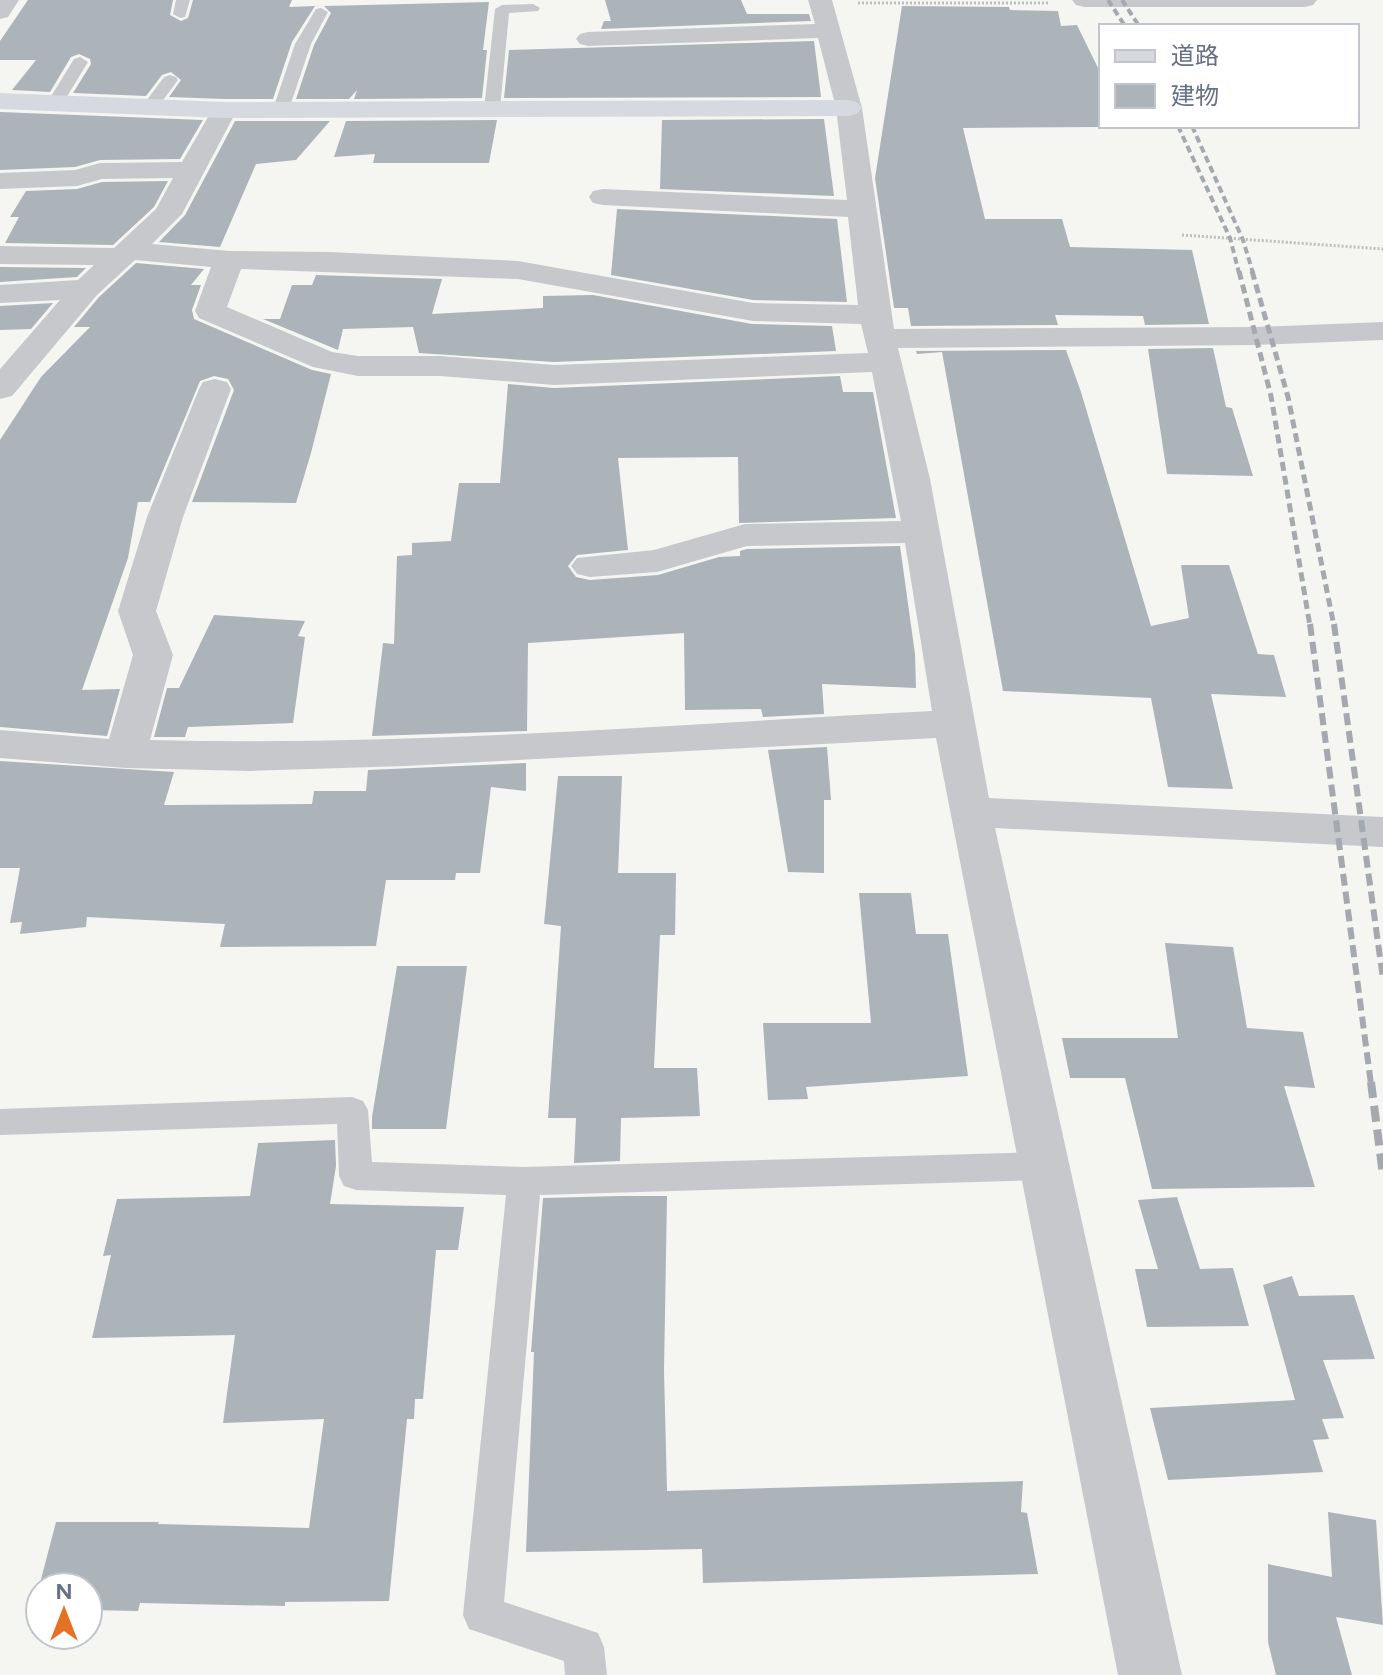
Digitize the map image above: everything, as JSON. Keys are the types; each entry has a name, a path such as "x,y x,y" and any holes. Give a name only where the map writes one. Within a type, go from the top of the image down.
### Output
{"street":[{"path":"0,12 7,0"},
{"path":"1084,0 1291,0"},
{"path":"588,39 817,9 849,108 882,339 921,532 970,812 1150,1675"},
{"path":"0,101 224,110 849,108"},
{"path":"0,389 86,289 168,214 224,110"},
{"path":"3,186 77,178 100,171 192,170"},
{"path":"603,197 863,209"},
{"path":"0,255 127,254 518,270 753,312 882,339"},
{"path":"229,260 210,311 324,360 358,366 440,366 567,375 882,339 1256,336 1383,331"},
{"path":"0,294 86,289"},
{"path":"126,754 153,655 137,611 165,517 215,389"},
{"path":"590,566 657,561 745,535 921,532"},
{"path":"0,744 126,754 249,757 405,752 954,723"},
{"path":"970,812 1383,832"}],"lane":[{"path":"492,109 502,9 533,8"},
{"path":"281,109 303,44 321,12"},
{"path":"55,103 80,62"},
{"path":"149,108 170,80"},
{"path":"0,1122 352,1110 356,1176 524,1181 1042,1166"},
{"path":"524,1181 483,1615 584,1647 586,1675"}],"path":[{"path":"817,9 1073,3 1084,0"},
{"path":"1182,235 1383,249"}],"building":[{"path":"28,0 173,0 170,15 181,21 188,18 193,0 292,0 289,7 315,6 292,42 273,99 224,99 169,97 181,80 171,72 162,75 146,96 73,93 91,64 90,59 79,54 71,57 50,92 12,90 36,60 0,60 0,41"},
{"path":"605,0 741,0 747,14 809,14 811,21 601,29 604,21 611,21"},
{"path":"489,2 483,50 487,50 482,98 354,99 357,90 349,99 296,99 314,45 331,13 324,6"},
{"path":"902,6 1009,7 1010,10 1058,11 1061,26 1077,25 1099,70 1099,127 963,128 985,219 1062,219 1070,247 1192,250 1209,324 1145,325 1143,316 1055,315 1058,325 911,326 908,308 894,308 875,178"},
{"path":"814,41 821,97 504,98 509,50"},
{"path":"0,112 203,120 180,159 100,160 75,167 0,170"},
{"path":"824,119 834,196 660,189 662,120"},
{"path":"497,120 489,163 373,163 375,154 334,157 346,121"},
{"path":"235,121 330,121 296,160 256,164 220,247 159,242 185,215"},
{"path":"168,181 154,207 113,245 5,243 19,217 10,217 26,191 77,189 102,182"},
{"path":"617,209 837,219 847,302 753,300 611,275"},
{"path":"136,263 204,269 191,285 201,285 192,310 194,319 312,370 331,374 311,453 296,503 192,502 234,390 228,379 214,376 200,381 150,502 138,502 128,558 82,690 120,689 107,736 0,727 0,440 41,377 90,327 74,327 99,297"},
{"path":"0,267 86,268 77,277 0,282"},
{"path":"316,275 442,279 432,314 543,308 543,296 593,295 752,324 832,326 836,351 554,362 419,353 413,327 343,329 338,350 263,319 280,319 292,285 312,285"},
{"path":"53,303 31,329 0,330 0,306"},
{"path":"1213,348 1226,407 1232,408 1253,476 1167,474 1148,349"},
{"path":"1066,350 1151,626 1189,618 1181,565 1229,565 1258,654 1274,655 1286,697 1211,694 1233,789 1168,787 1151,698 1003,691 942,352 917,354 916,351"},
{"path":"840,376 843,392 873,392 896,518 739,523 738,457 618,458 628,550 577,555 568,566 576,577 590,580 658,575 719,557 740,556 740,551 747,549 900,546 915,654 916,688 822,684 824,714 763,717 761,709 685,710 684,633 528,643 527,731 372,736 383,643 394,644 397,556 412,555 412,543 451,541 459,483 500,483 508,384 554,388"},
{"path":"214,615 305,621 298,636 305,637 293,723 188,727 185,737 154,737 167,688 179,688"},
{"path":"827,747 831,800 824,800 824,873 788,872 768,750"},
{"path":"0,761 174,772 164,805 312,804 314,791 366,791 368,770 526,763 526,791 491,787 480,873 456,873 455,880 386,880 376,946 220,947 225,924 87,917 86,927 20,934 22,922 10,923 20,868 0,868"},
{"path":"558,776 622,776 618,873 676,873 675,935 660,935 654,1068 697,1068 700,1116 621,1118 620,1161 574,1163 576,1118 548,1118 561,926 544,924"},
{"path":"859,893 911,893 916,934 948,934 968,1076 806,1087 808,1099 768,1100 763,1023 871,1023"},
{"path":"1165,943 1233,947 1247,1028 1303,1032 1315,1088 1284,1086 1315,1187 1152,1189 1125,1078 1070,1078 1062,1038 1178,1038"},
{"path":"397,966 467,966 446,1129 372,1129"},
{"path":"335,1140 336,1166 330,1204 464,1207 458,1250 436,1250 423,1399 415,1399 414,1419 407,1419 389,1601 285,1602 285,1606 140,1603 138,1611 104,1610 104,1571 43,1571 56,1522 159,1522 309,1528 324,1419 223,1423 235,1335 92,1338 111,1255 103,1256 117,1199 250,1196 258,1143"},
{"path":"667,1196 664,1371 667,1491 1023,1481 1021,1512 1027,1513 1038,1574 703,1583 702,1549 526,1552 534,1352 531,1352 543,1198"},
{"path":"1177,1197 1200,1269 1233,1268 1249,1326 1147,1327 1135,1269 1158,1269 1138,1200"},
{"path":"1292,1276 1299,1296 1354,1295 1375,1359 1323,1360 1344,1418 1322,1419 1329,1439 1313,1440 1323,1472 1168,1480 1150,1408 1295,1400 1263,1285"},
{"path":"1328,1512 1376,1520 1383,1625 1336,1617 1352,1675 1276,1675 1268,1642 1268,1564 1332,1577"}],"railway":[{"path":"1108,0 1124,24"},
{"path":"1122,0 1138,24"},
{"path":"1179,128 1230,238 1239,273"},
{"path":"1193,128 1243,240 1253,273"},
{"path":"1239,271 1271,396 1310,626"},
{"path":"1252,271 1288,397 1334,626"},
{"path":"1310,624 1371,1084"},
{"path":"1334,624 1383,979"},
{"path":"1371,1082 1383,1175"}]}
